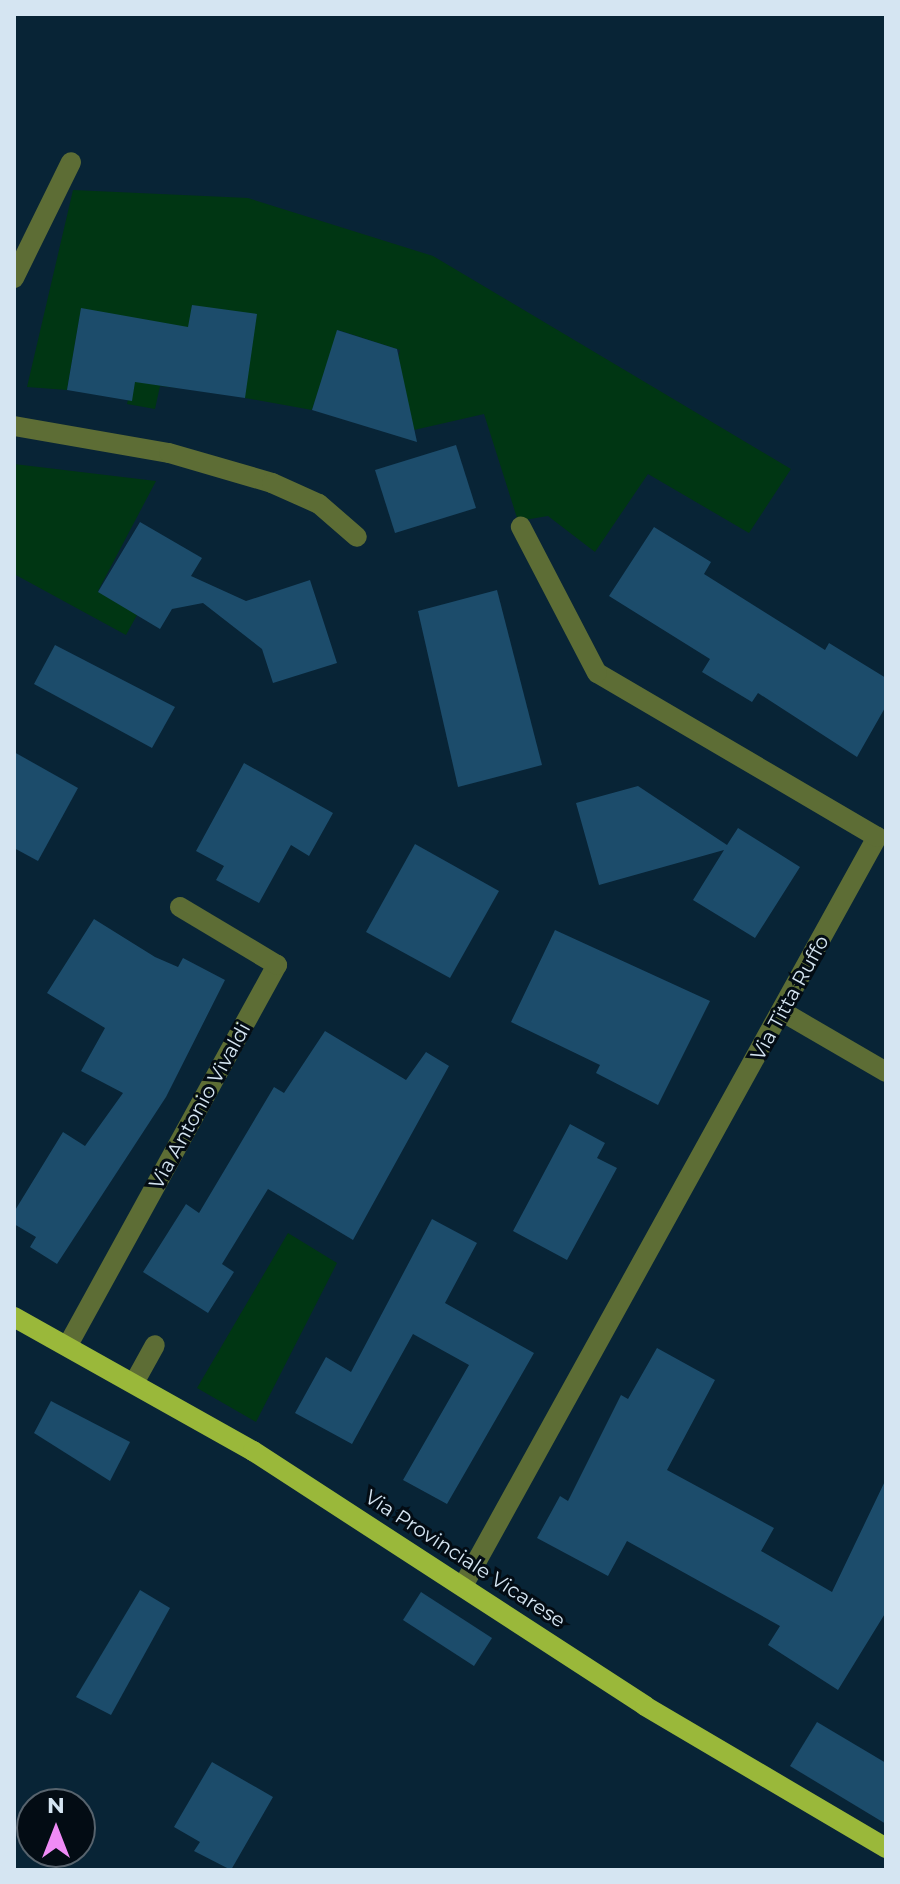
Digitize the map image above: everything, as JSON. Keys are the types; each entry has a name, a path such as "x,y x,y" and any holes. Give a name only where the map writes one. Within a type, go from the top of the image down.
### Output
{"main road":[{"name":"Via Provinciale Vicarese","path":"14,1317 134,1383 463,1586 645,1706 886,1848"}],"street":[{"path":"14,278 71,162"},
{"path":"14,426 169,453 272,483 319,504 357,537"},
{"name":"Via Titta Ruffo","path":"463,1586 877,837 597,673 521,527"},
{"name":"Via Antonio Vivaldi","path":"68,1345 277,965 180,907"},
{"path":"783,1012 886,1072"},
{"path":"134,1383 155,1345"}],"green space":[{"path":"73,190 248,198 433,256 791,469 749,533 648,474 595,552 548,516 518,521 484,414 414,430 396,366 400,350 338,330 312,410 245,398 192,305 180,388 160,386 155,409 127,404 146,320 81,309 67,390 27,387"},
{"path":"14,464 156,481 98,591 137,615 126,635 14,574"},
{"path":"288,1233 337,1263 256,1422 197,1388"}],"building":[{"path":"192,305 257,314 245,398 135,382 132,401 67,390 81,308 188,327"},
{"path":"337,330 397,349 417,442 312,410"},
{"path":"456,445 476,508 395,533 375,470"},
{"path":"140,522 202,558 191,576 246,601 310,580 337,663 273,683 262,649 203,603 172,609 160,629 98,592"},
{"path":"654,527 711,562 704,574 825,650 829,643 886,678 886,706 857,757 758,693 752,702 702,672 710,659 609,596"},
{"path":"497,590 542,765 458,787 418,611"},
{"path":"55,645 175,707 152,748 34,684"},
{"path":"14,752 78,788 38,861 14,848"},
{"path":"244,763 333,813 309,856 291,845 259,903 216,880 224,866 196,851"},
{"path":"638,786 727,845 738,828 800,867 755,938 693,900 724,850 599,885 576,803"},
{"path":"415,844 499,891 450,978 366,932"},
{"path":"94,919 155,957 178,967 183,958 225,980 166,1097 57,1264 30,1247 36,1237 14,1224 14,1212 63,1132 85,1146 123,1093 81,1071 105,1028 47,993"},
{"path":"555,930 710,1001 658,1105 596,1073 600,1065 511,1022"},
{"path":"325,1031 406,1080 426,1052 449,1066 353,1240 268,1189 222,1264 234,1272 208,1313 143,1272 186,1204 199,1213 274,1087 284,1093"},
{"path":"570,1124 605,1143 597,1158 617,1168 567,1260 513,1231"},
{"path":"432,1219 477,1243 445,1303 534,1353 447,1504 403,1480 469,1365 413,1334 352,1444 295,1413 326,1357 351,1372"},
{"path":"657,1348 715,1380 667,1470 774,1528 761,1551 832,1592 886,1479 886,1612 838,1690 768,1645 780,1626 627,1541 608,1576 537,1538 560,1496 568,1501 621,1395 628,1399"},
{"path":"51,1401 130,1442 110,1481 34,1433"},
{"path":"140,1590 170,1608 111,1715 76,1697"},
{"path":"421,1592 492,1638 474,1666 403,1620"},
{"path":"817,1722 886,1763 886,1824 790,1766"},
{"path":"212,1762 273,1797 231,1870 194,1851 200,1842 174,1827"}]}
